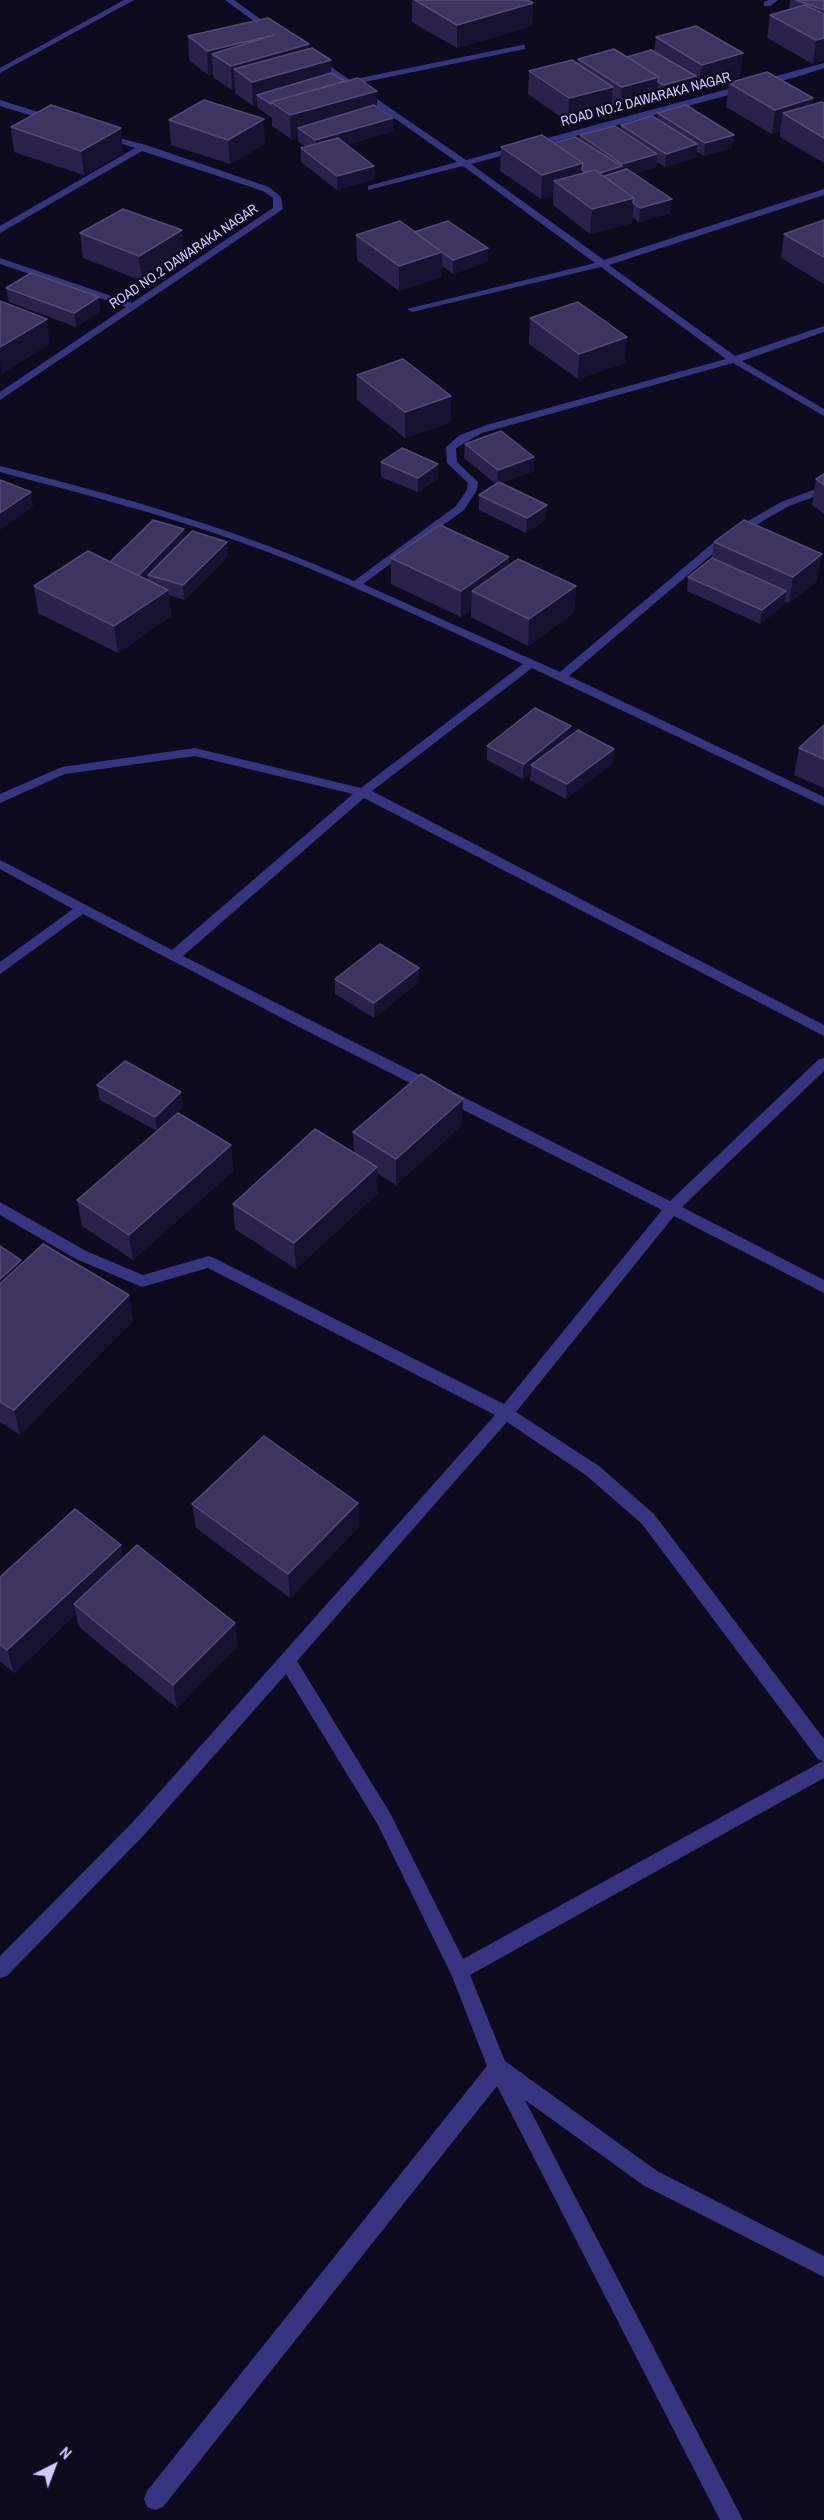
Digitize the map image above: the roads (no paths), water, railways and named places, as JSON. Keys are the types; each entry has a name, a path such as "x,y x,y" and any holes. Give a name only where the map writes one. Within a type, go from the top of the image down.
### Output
{"street":[{"path":"0,71 130,0"},
{"path":"229,0 285,40"},
{"path":"348,83 522,47"},
{"path":"303,52 463,162 734,360 824,413"},
{"name":"ROAD NO.2 DAWARAKA NAGAR","path":"371,188 824,65"},
{"path":"0,103 66,123"},
{"name":"ROAD NO.2 DAWARAKA NAGAR","path":"0,397 278,208 278,197 266,189 88,130"},
{"path":"0,230 143,147"},
{"path":"412,309 602,264 824,192"},
{"path":"0,261 134,307"},
{"path":"355,585 460,508 472,490 473,482 452,463 451,447 457,441 509,422 734,360 824,329"},
{"path":"0,469 112,498 243,539 301,561 532,663 824,802"},
{"path":"561,677 724,538 785,504 824,489"},
{"path":"173,957 363,792 532,663"},
{"path":"0,799 62,771 195,752 363,792 824,1031"},
{"path":"0,864 173,957 824,1287"},
{"path":"0,969 81,909"},
{"path":"0,1969 138,1829 507,1413 672,1208 824,1063"},
{"path":"0,1208 81,1255 142,1281 209,1262 507,1413 593,1471 648,1519 824,1753"},
{"path":"287,1660 384,1819 459,1971 498,2068 732,2520"},
{"path":"459,1971 824,1769"},
{"path":"498,2068 650,2178 824,2267"},
{"path":"155,2499 498,2068"}]}
